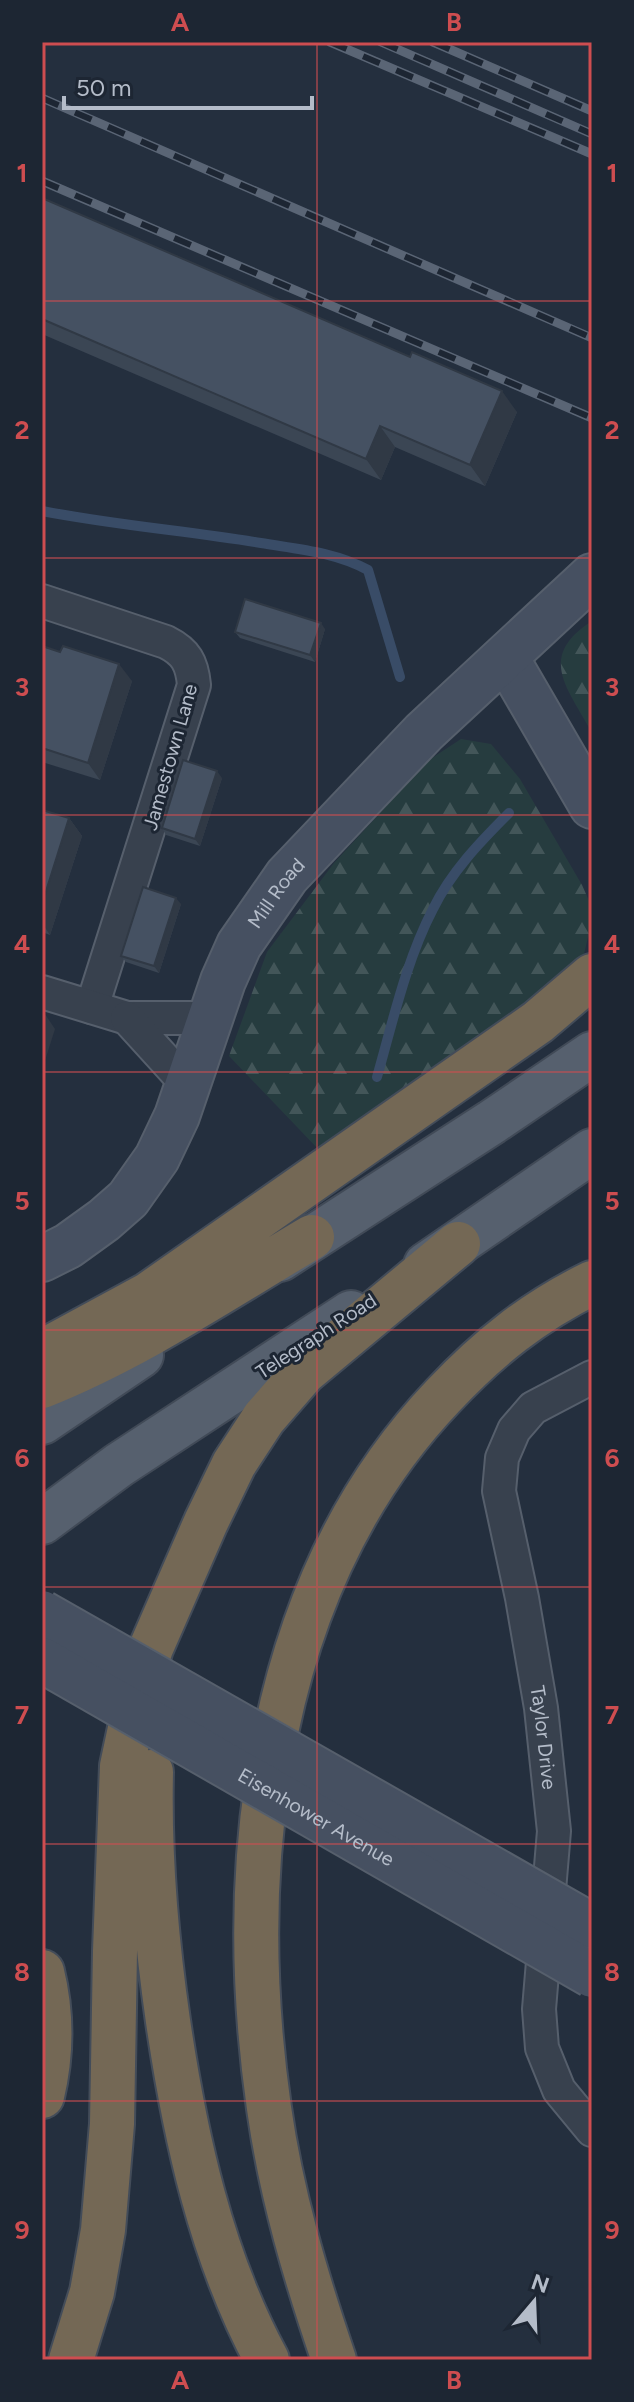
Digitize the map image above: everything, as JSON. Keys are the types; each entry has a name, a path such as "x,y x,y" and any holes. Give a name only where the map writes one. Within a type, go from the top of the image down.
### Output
{"highway":[{"path":"42,1352 149,1294 538,1022 592,976"},
{"path":"42,1386 143,1337 312,1237"},
{"path":"71,2360 92,2292 103,2230 112,2124 122,1766 151,1648 234,1464 264,1418 304,1372 458,1244"},
{"path":"334,2360 311,2291 288,2205 269,2109 259,2018 257,1929 267,1779 291,1664 336,1548 390,1459 424,1416 469,1368 551,1303 592,1283"},
{"path":"181,1584 161,1670 152,1738 150,1822 157,1943 178,2090 198,2178 219,2247 267,2360"},
{"path":"42,1972 50,2005 42,2096"}],"main road":[{"name":"Mill Road","path":"42,1259 68,1246 128,1199 157,1158 177,1116 239,945 287,876 424,732 592,576"},
{"path":"506,658 592,806"},
{"path":"492,1122 592,1020"},
{"path":"42,1422 312,1237 592,1054"},
{"name":"Telegraph Road","path":"42,1522 119,1465 458,1244 592,1151"},
{"name":"Eisenhower Avenue","path":"42,1613 592,1926"},
{"name":"Eisenhower Avenue","path":"42,1660 592,1975"}],"street":[{"name":"Jamestown Lane","path":"42,601 166,642 182,650 193,667 194,685 92,1007"},
{"path":"42,992 127,1018 210,1018"},
{"path":"127,1018 187,1084"},
{"name":"Taylor Drive","path":"592,1377 533,1408 514,1430 502,1458 499,1491 541,1708 554,1831 539,2009 542,2048 559,2090 592,2130"}],"green space":[{"path":"592,621 592,733 567,687 561,660 565,647 575,634"},
{"path":"461,739 491,744 520,779 582,885 590,903 589,933 583,958 559,982 320,1151 229,1056 267,952 334,863 429,760"}],"building":[{"path":"42,198 410,357 412,352 502,391 470,465 380,426 366,459 42,319"},
{"path":"245,599 321,623 310,655 235,632"},
{"path":"42,646 60,652 63,646 119,664 88,763 42,748"},
{"path":"183,760 217,771 195,839 162,828"},
{"path":"42,810 69,818 42,904"},
{"path":"143,887 176,898 154,966 121,956"}],"waterway":[{"path":"42,511 302,549 329,555 368,570 400,677"},
{"path":"377,1077 423,929 457,870 509,813"}],"railway":[{"path":"330,42 592,154"},
{"path":"381,42 592,134"},
{"path":"433,42 592,111"},
{"path":"42,98 592,338"},
{"path":"42,181 592,418"}]}
